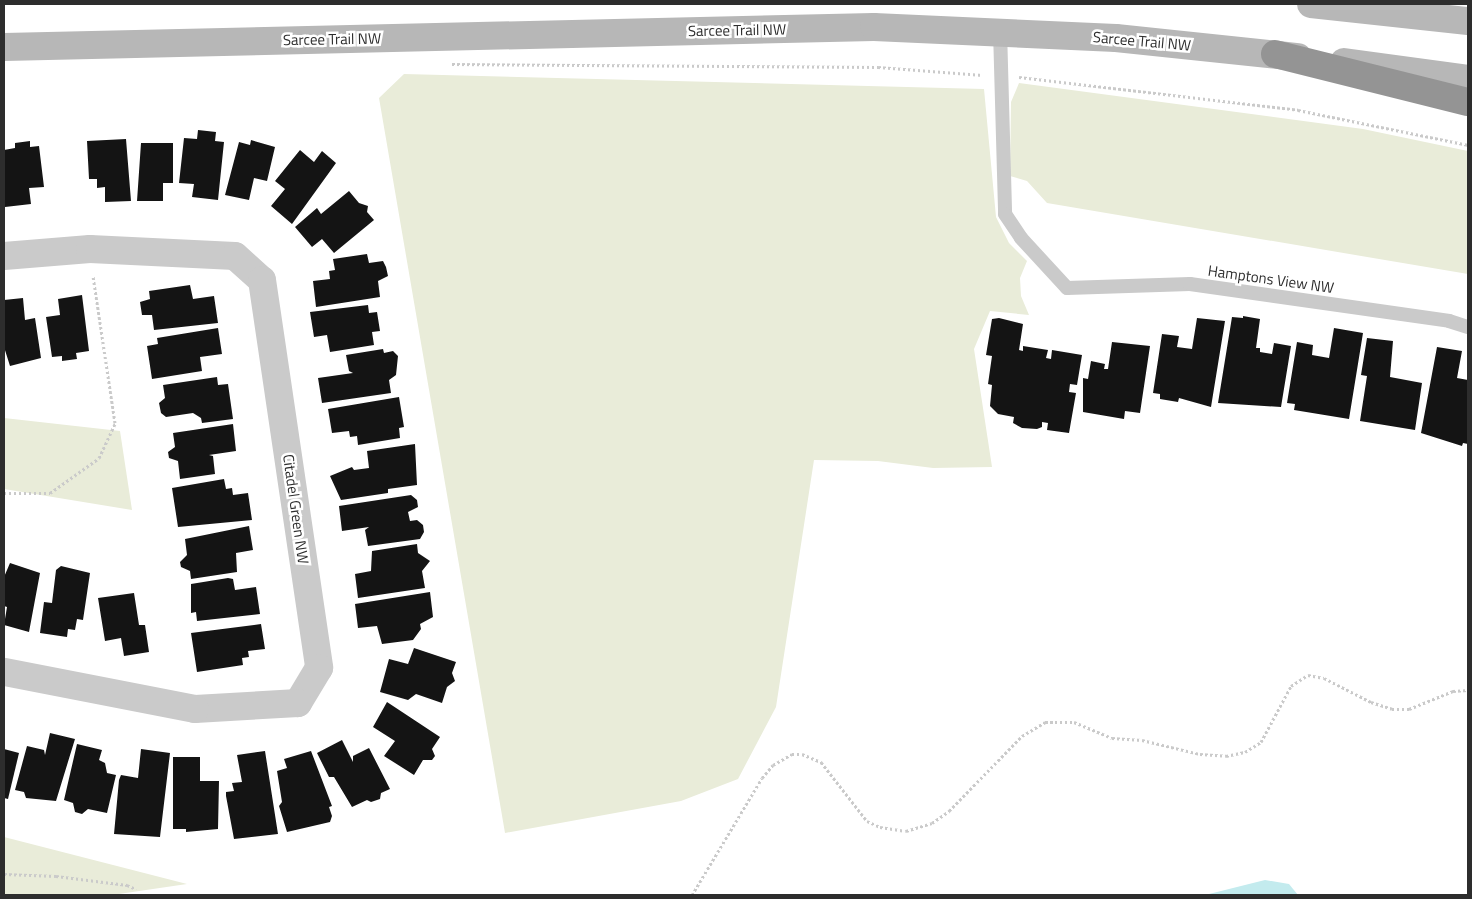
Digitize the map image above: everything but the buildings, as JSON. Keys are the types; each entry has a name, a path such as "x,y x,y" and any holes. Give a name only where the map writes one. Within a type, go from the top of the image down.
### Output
{"highway":[{"path":"1275,54 1468,102"}],"main road":[{"path":"1311,4 1468,21"},
{"name":"Sarcee Trail NW","path":"4,47 864,27 1000,30 1275,54 1468,79"}],"street":[{"name":"Citadel Green NW","path":"4,256 90,249 235,256 262,280 319,668 298,703 195,709 4,672"}],"lane":[{"path":"1000,30 1000,76"},
{"name":"Hamptons View NW","path":"1000,76 1005,214 1021,238 1068,288 1190,284 1449,321 1468,327"}],"path":[{"path":"442,64 878,67 1000,76 1298,110 1468,145"},
{"path":"4,493 50,493 99,458 115,423 90,249"},
{"path":"692,895 762,778 773,765 792,754 802,754 821,762 867,821 880,827 906,831 932,823 949,811 1022,736 1044,722 1074,722 1112,738 1142,740 1200,754 1226,756 1245,752 1261,742 1291,686 1308,675 1324,678 1371,702 1392,709 1409,709 1452,691 1468,690"},
{"path":"4,874 56,876 127,885 136,890"}],"green space":[{"path":"404,74 984,89 996,217 1009,243 1027,261 1020,278 1021,296 1029,315 990,311 974,349 992,467 933,468 878,461 814,460 776,707 738,779 681,801 505,833 379,98"},
{"path":"1019,83 1363,129 1468,151 1468,274 1047,203 1027,181 1010,176 1011,102"},
{"path":"4,418 120,431 132,510 4,489"},
{"path":"4,837 187,884 112,895 4,895"}],"water":[{"path":"1265,880 1289,884 1298,895 1205,895"}]}
